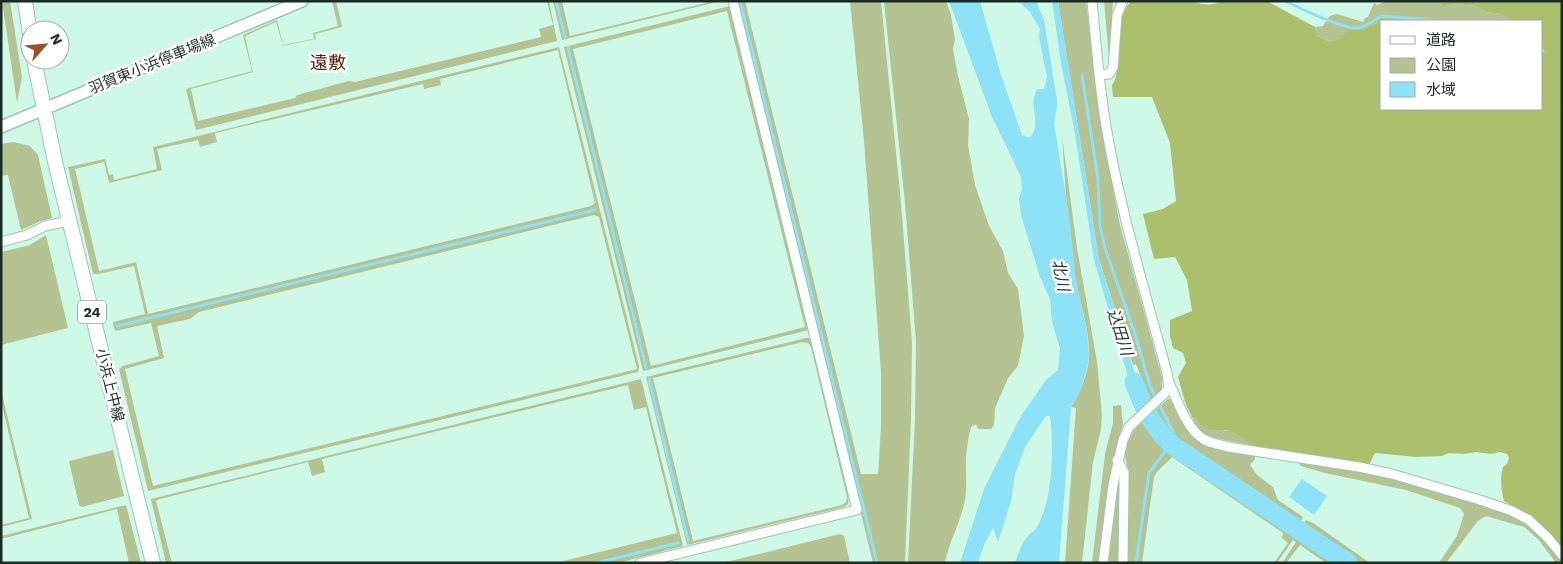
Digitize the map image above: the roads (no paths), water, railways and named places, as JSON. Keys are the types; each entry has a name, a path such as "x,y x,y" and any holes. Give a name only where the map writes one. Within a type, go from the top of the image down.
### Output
{"main road":[{"path":"25,1 28,20"},
{"name":"羽賀東小浜停車場線","path":"1,126 302,1"},
{"name":"小浜上中線","path":"36,70 70,221 153,563"}],"street":[{"path":"640,563 857,510 733,1"},
{"path":"1092,1 1099,75 1118,188 1168,380 1192,428 1202,439 1208,442 1392,474 1480,500 1512,511 1528,520 1548,538 1562,555"},
{"path":"1099,75 1109,74 1113,68 1117,15 1121,2"},
{"path":"1,242 28,236 45,226 70,221"},
{"path":"1103,563 1117,460 1125,433 1164,395 1167,391 1168,380"},
{"path":"1117,460 1124,472 1123,563"}],"water":[{"name":"北川","path":"949,1 980,1 1001,75 1022,135 1029,138 1035,127 1035,95 1038,89 1044,89 1047,77 1039,37 1040,29 1030,12 1018,1 1036,1 1044,20 1057,100 1054,123 1069,214 1076,279 1087,331 1089,356 1080,392 1071,408 1059,563 1015,563 1024,541 1035,530 1042,516 1049,488 1052,443 1050,416 1046,416 1025,447 1015,474 1011,501 998,542 993,528 984,545 978,563 960,563 984,489 1021,416 1046,380 1058,370 1060,348 1052,322 1050,299 1040,277 1021,215 1019,198 1022,190 1021,177 992,117"},
{"path":"1052,1 1058,1 1099,259 1137,380 1147,403 1138,411 1094,260"},
{"path":"1302,479 1327,496 1314,515 1289,497"}],"waterway":[{"path":"556,1 565,37"},
{"path":"740,1 877,563"},
{"path":"1285,1 1322,18 1352,28 1362,27 1383,16 1425,20"},
{"path":"568,48 646,368"},
{"path":"1082,75 1098,179 1100,226 1105,248 1135,334 1150,386 1173,432 1167,449 1149,473 1136,563"},
{"path":"117,326 595,210"},
{"path":"649,379 688,540"},
{"name":"込田川","path":"1134,382 1149,416 1172,445 1348,563"},
{"path":"596,563 678,543"}],"district":[{"name":"遠敷","path":"328,62"}]}
